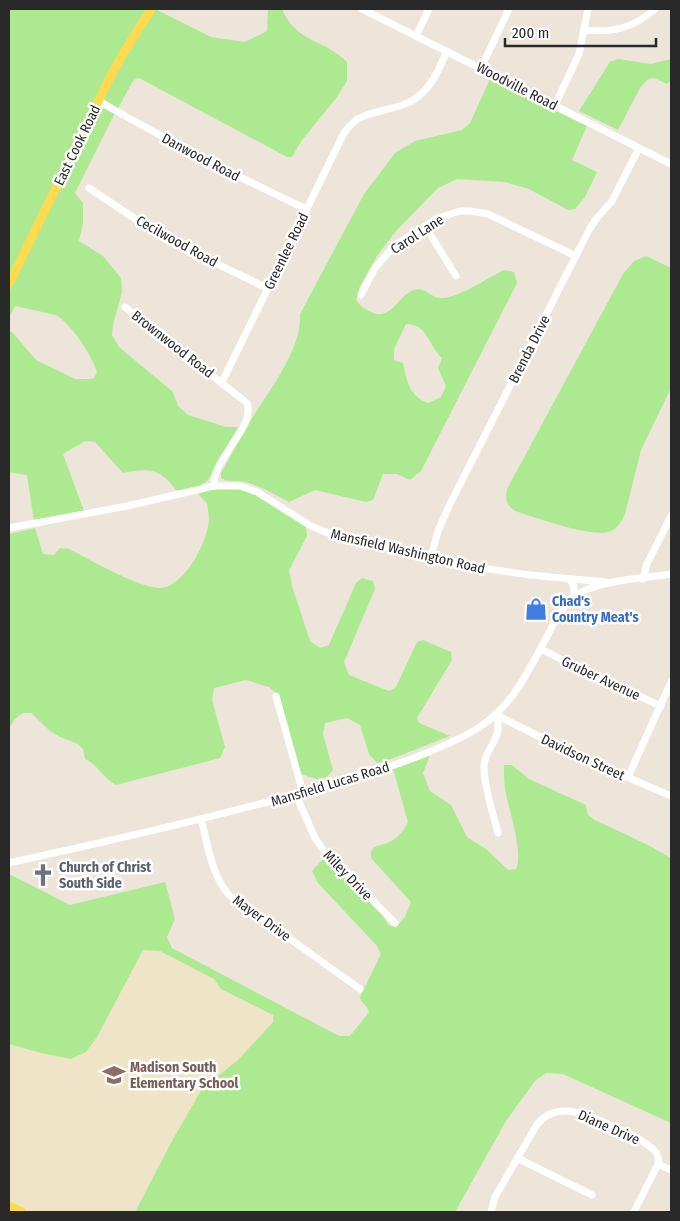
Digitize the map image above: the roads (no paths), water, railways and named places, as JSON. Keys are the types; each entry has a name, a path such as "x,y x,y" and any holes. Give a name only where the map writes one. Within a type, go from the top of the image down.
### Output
{"main road":[{"name":"East Cook Road","path":"9,284 98,101 124,52 151,9"},
{"path":"9,1206 22,1212"}],"street":[{"name":"Woodville Road","path":"362,9 671,164"},
{"path":"416,36 429,9"},
{"path":"481,68 510,9"},
{"path":"555,105 576,62 588,9"},
{"path":"584,30 601,32 623,28 640,21 655,9"},
{"name":"Greenlee Road","path":"222,382 338,142 350,126 363,116 407,103 422,94 432,81 447,51"},
{"name":"Danwood Road","path":"98,101 205,160 306,210"},
{"name":"Brenda Drive","path":"431,557 438,531 449,506 576,256 592,225 615,196 639,148"},
{"name":"Cecilwood Road","path":"89,188 168,240 267,288"},
{"name":"Carol Lane","path":"361,294 375,268 387,252 425,226 444,215 452,213 479,211 497,217 576,256"},
{"path":"425,226 456,276"},
{"name":"Brownwood Road","path":"125,307 222,382"},
{"path":"214,486 214,475 242,428 247,418 248,407 244,399 222,382"},
{"name":"Mansfield Washington Road","path":"9,528 127,506 214,486 232,486 251,489 311,526 338,537 504,572 614,583"},
{"path":"643,579 647,564 671,516"},
{"path":"614,583 671,574"},
{"path":"570,580 574,586 574,597"},
{"name":"Mansfield Lucas Road","path":"9,863 300,794 364,775 468,734 496,715 520,686 563,608 574,597 591,588 614,583"},
{"name":"Gruber Avenue","path":"541,649 661,706"},
{"path":"628,777 671,682"},
{"name":"Miley Drive","path":"276,696 300,794 316,838 325,852 395,923"},
{"path":"496,715 499,722 497,736 484,766 498,833"},
{"name":"Davidson Street","path":"496,715 578,756 671,796"},
{"name":"Mayer Drive","path":"201,819 215,872 229,895 360,989"},
{"name":"Diane Drive","path":"491,1212 495,1197 536,1126 543,1117 560,1111 571,1111 587,1115 643,1142 655,1152 659,1160 658,1164"},
{"path":"518,1158 592,1196"},
{"path":"634,1212 658,1164 671,1170"}],"place":[{"name":"Chad's Country Meat's","path":"536,609"},
{"name":"Church of Christ South Side","path":"43,875"},
{"name":"Madison South Elementary School","path":"114,1075"}]}
